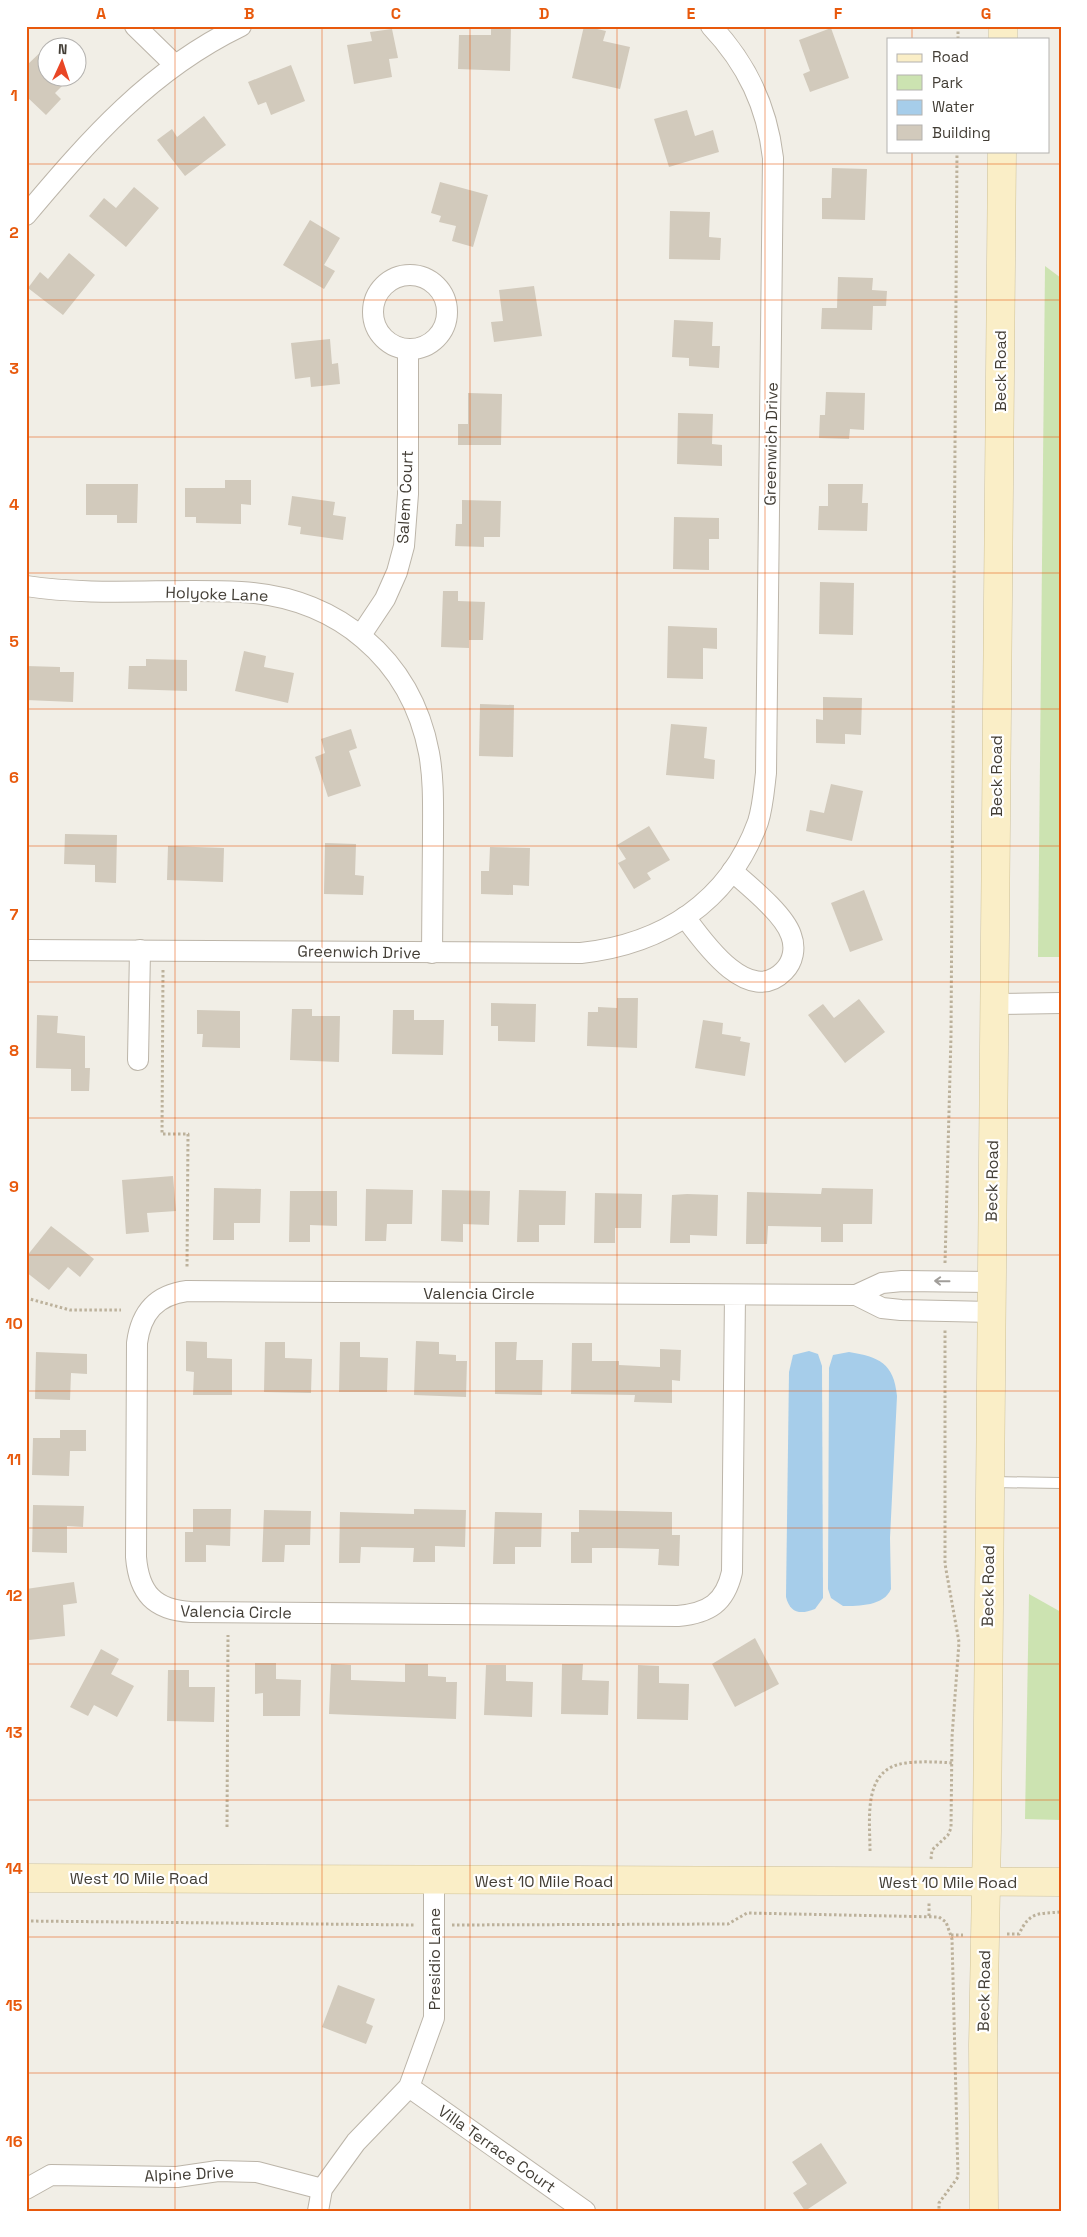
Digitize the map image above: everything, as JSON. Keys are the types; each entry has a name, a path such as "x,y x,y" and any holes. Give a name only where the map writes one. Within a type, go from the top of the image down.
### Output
{"main road":[{"name":"Beck Road","path":"984,2211 983,2045 1002,152"},
{"name":"West 10 Mile Road","path":"26,1878 1061,1882"}],"street":[{"path":"135,26 174,64"},
{"path":"26,215 88,142 122,108 174,64 242,26"},
{"name":"Greenwich Drive","path":"26,950 581,954 635,943 664,932 685,917 732,872 744,854 758,820 766,772 773,166 767,122 750,77 728,43 711,26"},
{"name":"Salem Court","path":"361,634 385,599 397,572 404,546 408,494 408,349"},
{"name":"Holyoke Lane","path":"26,586 93,592 257,593 305,604 361,634 380,653 406,689 424,732 429,754 433,810 432,953"},
{"path":"685,917 698,936 735,974 748,980 759,982 771,980 780,975 788,967 792,959 793,944 791,935 780,918 732,872"},
{"path":"138,1060 140,950"},
{"path":"994,1004 1061,1003"},
{"name":"Valencia Circle","path":"734,1295 732,1572 729,1584 721,1599 703,1611 678,1616 185,1612 160,1605 145,1592 140,1582 136,1557 137,1343 139,1331 146,1314 151,1306 166,1295 187,1290 856,1295 882,1283 991,1282"},
{"name":"Valencia Circle","path":"856,1295 882,1308 991,1312"},
{"name":"Presidio Lane","path":"318,2211 322,2189 356,2142 409,2087 434,2018 434,1880"},
{"name":"Villa Terrace Court","path":"409,2087 585,2211"},
{"name":"Alpine Drive","path":"26,2189 51,2175 177,2177 218,2171 257,2172 322,2189"}],"lane":[{"path":"989,1482 1061,1483"}],"path":[{"path":"946,1281 951,1026 957,152"},
{"path":"163,950 162,1134 188,1134 187,1268"},
{"path":"26,1298 70,1310 121,1310"},
{"path":"932,1850 948,1835 951,1828 959,1642 945,1564 945,1311"},
{"path":"227,1827 228,1635"},
{"path":"870,1852 870,1799 876,1780 884,1771 894,1765 907,1762 953,1762"},
{"path":"1019,1934 1033,1914 1061,1912"},
{"path":"26,1921 434,1925 728,1924 747,1913 939,1917 946,1922 952,1939 958,2177 938,2203 938,2211"}],"green space":[{"path":"1045,266 1061,278 1061,957 1038,957"},
{"path":"1029,1594 1061,1612 1061,1820 1025,1819"}],"water":[{"path":"809,1351 818,1354 822,1366 823,1598 815,1609 800,1612 790,1606 786,1597 789,1372 793,1355"},
{"path":"849,1352 869,1356 883,1364 892,1376 897,1396 890,1538 891,1589 888,1595 877,1602 843,1606 831,1598 828,1589 829,1368 833,1355"}],"building":[{"path":"491,26 511,26 510,71 458,69 459,35 491,35"},
{"path":"584,26 606,31 603,41 630,47 620,89 572,78"},
{"path":"831,28 849,78 810,92 803,74 810,71 799,40"},
{"path":"392,29 398,58 389,59 392,77 354,84 347,45 372,41 370,32"},
{"path":"38,55 38,88 60,88 55,93 61,99 46,115 26,96 26,66"},
{"path":"291,65 305,101 271,115 266,102 258,105 248,82"},
{"path":"687,110 695,136 713,130 719,152 669,167 654,119"},
{"path":"204,116 226,145 185,176 157,140 172,129 177,137"},
{"path":"832,168 867,169 865,220 822,219 822,198 831,198"},
{"path":"440,182 488,195 473,247 452,241 456,226 439,222 441,216 431,213"},
{"path":"134,187 159,208 126,247 89,216 104,198 116,208"},
{"path":"670,211 710,212 709,237 721,238 720,260 669,259"},
{"path":"310,220 340,238 324,265 335,271 324,289 283,265"},
{"path":"69,253 95,275 63,315 28,288 40,272 48,279"},
{"path":"838,277 873,278 872,290 887,291 886,306 873,306 872,330 821,329 822,308 837,308"},
{"path":"534,286 542,336 494,342 491,322 503,321 499,290"},
{"path":"674,320 713,322 712,346 720,346 719,368 689,366 689,358 672,357"},
{"path":"330,339 332,364 338,363 340,384 311,387 310,377 295,379 291,343"},
{"path":"826,392 865,393 864,430 850,429 849,439 819,438 820,415 825,415"},
{"path":"468,393 502,394 501,445 458,445 458,424 468,424"},
{"path":"678,413 713,414 712,444 722,445 722,466 677,464"},
{"path":"225,480 251,480 251,505 241,504 241,524 196,523 196,517 185,517 185,488 225,488"},
{"path":"86,484 138,484 137,523 117,523 117,515 86,515"},
{"path":"828,484 863,484 862,503 868,503 867,531 818,530 819,506 828,506"},
{"path":"292,496 335,502 333,515 346,517 343,540 300,534 301,527 288,525"},
{"path":"462,500 501,501 500,537 484,537 484,547 455,546 456,524 462,524"},
{"path":"674,517 719,518 719,539 709,539 709,570 673,569"},
{"path":"820,582 854,583 853,635 819,634"},
{"path":"443,591 458,591 458,601 485,602 483,640 469,640 469,648 441,647"},
{"path":"668,626 717,628 717,649 703,648 703,679 667,678"},
{"path":"244,651 266,656 264,667 294,673 288,703 235,691"},
{"path":"146,659 187,660 187,691 128,689 129,666 146,666"},
{"path":"26,666 60,667 60,672 74,672 73,702 26,700"},
{"path":"823,697 862,698 861,735 845,734 845,744 816,743 816,719 823,720"},
{"path":"480,704 514,705 513,757 479,756"},
{"path":"671,724 707,727 704,758 715,760 714,779 666,775"},
{"path":"351,729 357,748 349,751 361,786 328,797 315,757 325,753 321,739"},
{"path":"831,784 863,791 852,841 806,831 810,810 824,813"},
{"path":"649,826 670,860 647,873 651,879 634,889 618,863 626,859 617,845"},
{"path":"65,834 117,835 116,883 95,882 95,865 64,864"},
{"path":"325,843 356,844 355,875 364,876 363,895 324,894"},
{"path":"168,846 224,848 223,882 167,880"},
{"path":"490,847 530,848 529,886 513,885 513,895 481,894 481,871 489,871"},
{"path":"864,890 883,940 850,952 831,903"},
{"path":"617,998 638,998 637,1048 587,1046 588,1012 598,1012 598,1007 617,1008"},
{"path":"859,999 885,1032 845,1063 808,1015 823,1004 834,1018"},
{"path":"491,1003 536,1004 535,1042 498,1041 498,1026 491,1026"},
{"path":"292,1009 312,1009 312,1016 340,1016 339,1062 290,1060"},
{"path":"197,1010 240,1011 240,1048 202,1047 203,1034 197,1034"},
{"path":"393,1010 414,1010 414,1020 444,1020 443,1055 392,1054"},
{"path":"37,1015 58,1016 57,1033 85,1036 85,1068 90,1068 89,1091 71,1091 71,1069 36,1068"},
{"path":"703,1020 723,1023 722,1034 741,1037 740,1041 750,1043 745,1076 695,1068"},
{"path":"173,1176 176,1211 147,1213 149,1232 126,1234 122,1180"},
{"path":"214,1188 261,1189 260,1223 234,1223 234,1240 213,1240"},
{"path":"822,1188 873,1189 872,1224 843,1224 843,1242 821,1242 821,1227 768,1226 767,1244 746,1244 747,1192 821,1194"},
{"path":"366,1189 413,1190 412,1224 387,1224 386,1241 365,1241"},
{"path":"442,1190 490,1191 489,1225 463,1224 463,1242 441,1241"},
{"path":"519,1190 566,1191 565,1225 539,1225 539,1242 517,1242"},
{"path":"290,1191 337,1191 337,1226 310,1225 310,1242 289,1242"},
{"path":"595,1193 642,1194 641,1228 615,1228 615,1243 594,1243"},
{"path":"672,1195 718,1195 717,1236 690,1235 690,1243 670,1243"},
{"path":"51,1226 94,1259 80,1277 68,1267 49,1290 26,1272 26,1257"},
{"path":"186,1341 207,1342 207,1358 232,1359 232,1395 193,1395 194,1372 186,1371"},
{"path":"416,1341 439,1342 439,1354 456,1355 456,1361 467,1361 466,1397 414,1395"},
{"path":"265,1342 285,1342 285,1358 312,1359 311,1393 264,1392"},
{"path":"340,1342 360,1342 360,1357 388,1358 387,1392 339,1392"},
{"path":"495,1342 517,1342 516,1360 543,1360 542,1395 495,1394"},
{"path":"572,1343 592,1343 592,1361 619,1361 619,1365 660,1367 660,1349 681,1350 680,1381 672,1380 672,1403 634,1402 635,1395 571,1394"},
{"path":"36,1352 87,1354 87,1374 71,1373 70,1400 35,1399"},
{"path":"60,1430 86,1430 86,1451 70,1451 69,1476 32,1475 33,1438 60,1438"},
{"path":"33,1505 84,1506 83,1527 67,1526 67,1553 32,1552"},
{"path":"193,1509 231,1509 230,1546 206,1545 206,1562 185,1562 185,1532 193,1532"},
{"path":"414,1509 466,1510 465,1547 435,1546 435,1562 413,1562 414,1548 361,1547 360,1563 339,1563 340,1512 414,1514"},
{"path":"264,1510 311,1511 310,1545 285,1545 284,1562 262,1562"},
{"path":"579,1510 672,1512 672,1535 680,1535 679,1566 658,1565 659,1549 592,1548 592,1563 571,1563 571,1532 579,1532"},
{"path":"495,1512 542,1513 541,1547 515,1547 515,1564 493,1564"},
{"path":"74,1582 77,1603 63,1605 65,1636 29,1640 26,1589"},
{"path":"755,1638 779,1684 735,1707 712,1664"},
{"path":"101,1649 119,1659 111,1674 134,1686 117,1717 94,1705 88,1716 70,1707"},
{"path":"255,1663 276,1663 276,1679 301,1680 300,1716 263,1716 263,1693 255,1694"},
{"path":"331,1664 351,1665 351,1680 405,1682 405,1664 428,1664 428,1676 446,1677 446,1682 457,1682 456,1719 329,1714"},
{"path":"562,1664 583,1664 582,1680 609,1681 608,1715 561,1714"},
{"path":"486,1665 506,1665 506,1681 533,1682 532,1717 484,1715"},
{"path":"638,1665 659,1666 659,1683 689,1684 688,1720 637,1719"},
{"path":"168,1670 189,1670 189,1687 215,1687 214,1722 167,1721"},
{"path":"338,1985 375,1999 366,2023 373,2026 366,2044 322,2027"},
{"path":"821,2143 847,2183 805,2211 793,2193 807,2184 792,2162"}]}
